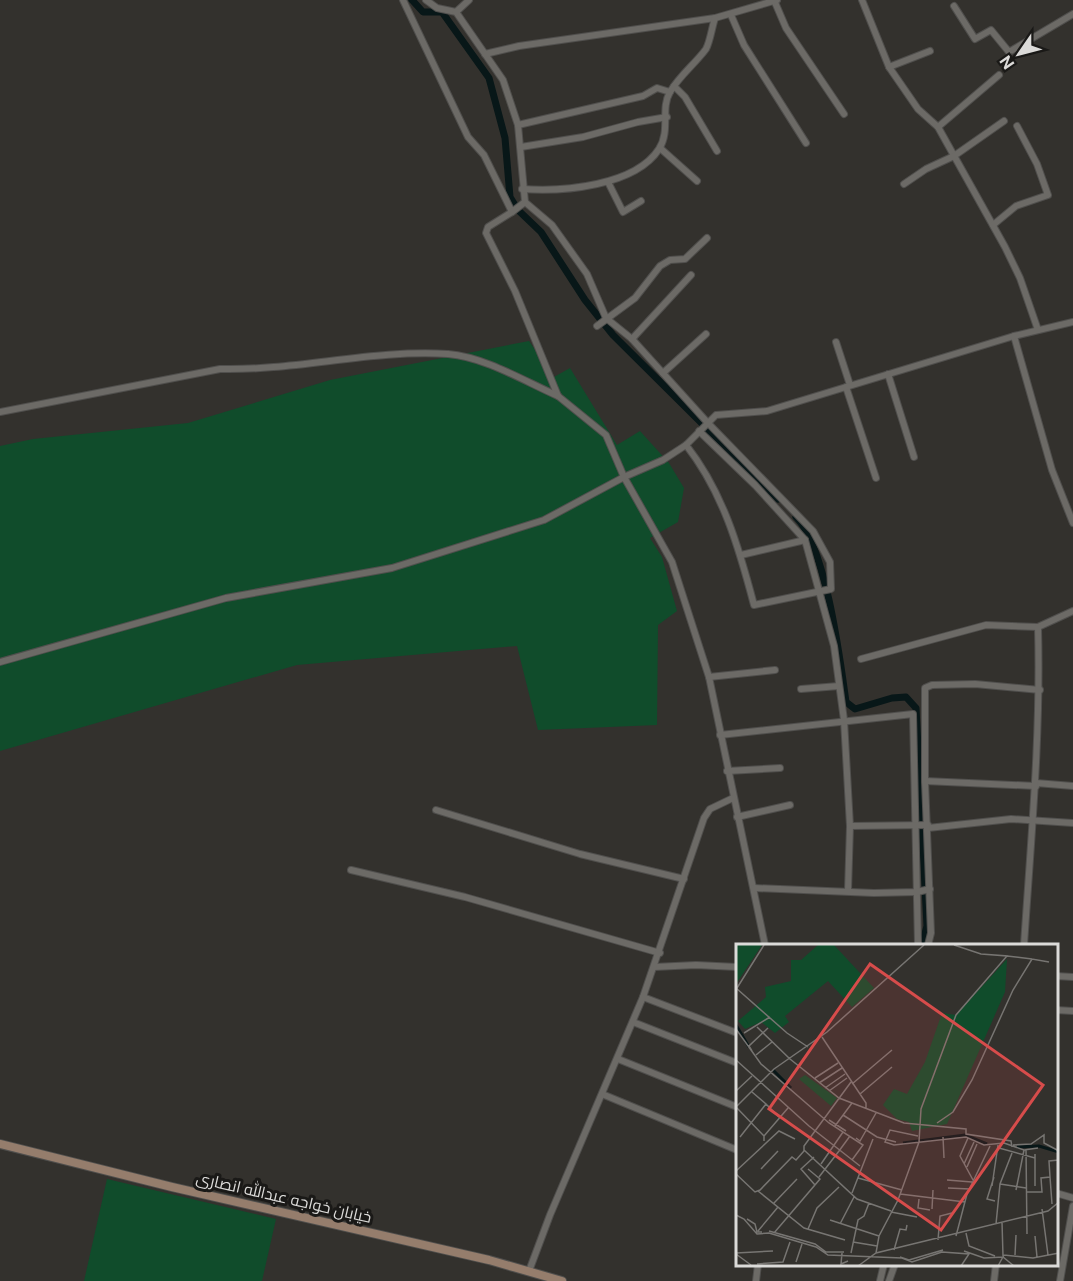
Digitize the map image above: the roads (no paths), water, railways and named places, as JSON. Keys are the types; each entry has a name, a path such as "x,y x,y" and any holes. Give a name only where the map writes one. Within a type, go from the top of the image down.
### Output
{"street":[{"path":"403,0 468,137 484,155 512,212"},
{"path":"426,0 437,8 456,12 503,80 518,125 522,189 525,202 552,225 587,274 606,318 632,339 707,422 813,531 830,562 831,589 754,605 741,555 714,486 686,445"},
{"path":"456,12 469,0"},
{"path":"485,54 519,46 715,18 775,0 786,28 844,114"},
{"path":"862,0 889,67 918,109 938,127 993,225 1020,278 1038,330"},
{"path":"954,6 975,39 991,30 1009,52 1073,14"},
{"path":"731,15 744,45 806,143"},
{"path":"522,189 536,190 608,182 640,168 660,148 667,117 664,108 672,89 707,47 715,18"},
{"path":"889,67 930,51"},
{"path":"938,127 999,75"},
{"path":"518,125 644,96 657,88 672,89 685,97 717,151"},
{"path":"521,147 583,137 638,122 667,117"},
{"path":"904,184 926,169 954,156 1004,121"},
{"path":"993,225 1016,206 1048,195 1037,164 1017,126"},
{"path":"660,148 697,181"},
{"path":"608,182 623,212 641,201"},
{"path":"525,202 488,227 486,233 516,291 558,396"},
{"path":"597,326 635,298 660,266 669,260 686,259 707,238"},
{"path":"632,339 692,276"},
{"path":"0,662 226,598 392,568 544,520 624,477 663,460 686,445 716,415 767,411 1014,336 1073,322"},
{"path":"663,373 706,334"},
{"path":"1014,336 1052,470 1073,523"},
{"path":"836,342 876,478"},
{"path":"0,412 220,369 254,370 378,357 448,354 476,360 558,396 606,435 624,477 672,562 709,677 765,944"},
{"path":"888,374 914,457"},
{"path":"699,431 755,485 805,540 834,646 844,720 850,826 848,891"},
{"path":"741,555 805,540"},
{"path":"861,659 986,625 1038,627 1073,611"},
{"path":"1024,944 1036,785 1040,690 1038,627"},
{"path":"709,677 775,670"},
{"path":"928,944 932,933 925,781 927,713 925,688 932,685 975,684 1040,690"},
{"path":"801,689 839,686"},
{"path":"720,735 844,720 927,713"},
{"path":"913,714 918,944"},
{"path":"727,771 780,768"},
{"path":"925,781 1073,786"},
{"path":"529,1271 660,953 704,818 710,809 733,798"},
{"path":"737,817 790,806"},
{"path":"436,810 580,854 684,879"},
{"path":"850,826 915,825 928,827 1033,820 1073,823"},
{"path":"351,870 465,897 660,953"},
{"path":"754,888 917,892 930,889"},
{"path":"654,967 696,965 736,967"},
{"path":"1058,976 1073,977"},
{"path":"643,997 736,1033"},
{"path":"1058,1010 1073,1011"},
{"path":"633,1022 736,1063"},
{"path":"618,1059 736,1107"},
{"path":"602,1094 736,1150"},
{"name":"خیابان خواجه عبدالله انصاری","path":"0,1144 529,1271 562,1281"},
{"path":"1058,1194 1073,1198"},
{"path":"1060,1281 1073,1206"},
{"path":"756,1281 758,1266"},
{"path":"880,1281 884,1266"},
{"path":"889,1281 894,1266"},
{"path":"994,1281 996,1266"}],"waterway":[{"path":"412,0 423,12 442,12 489,78 505,138 510,197 518,210 541,232 585,300 613,335 778,499"},
{"path":"796,517 807,532 823,577 835,632 846,702 855,709 892,698 906,697 916,708 927,926 922,944"}]}
